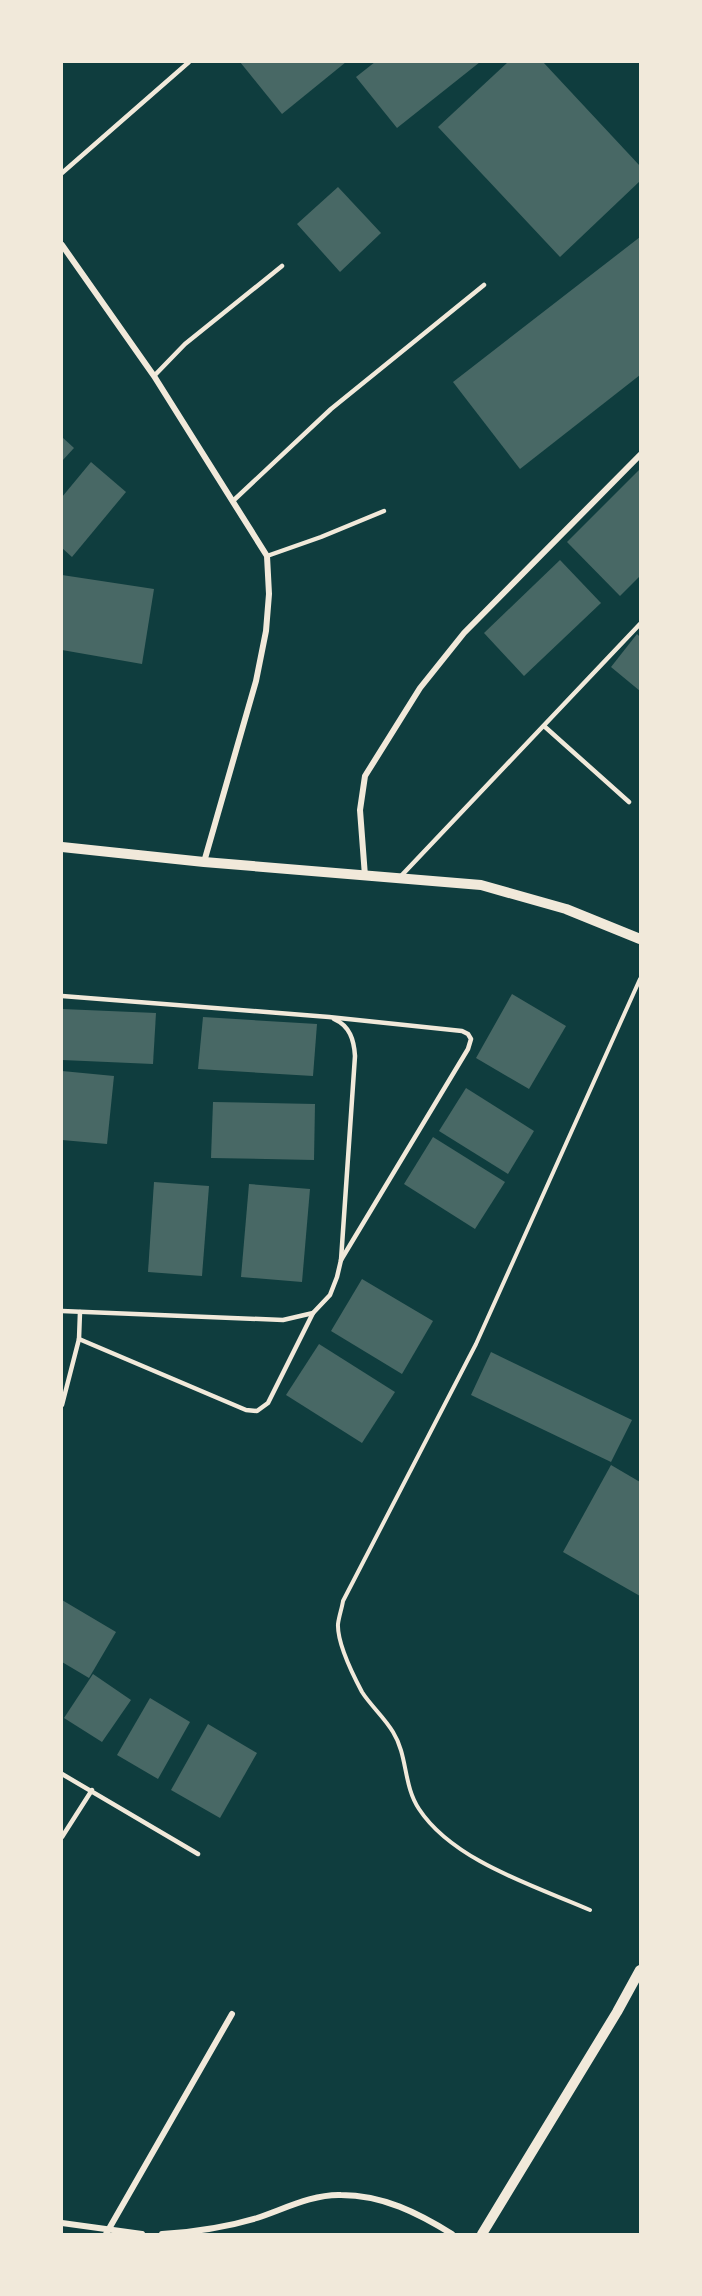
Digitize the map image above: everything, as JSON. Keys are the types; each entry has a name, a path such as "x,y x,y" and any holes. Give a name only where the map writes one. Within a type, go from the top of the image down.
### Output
{"street":[{"path":"62,245 154,375 267,556 269,594 266,631 258,671 204,862"},
{"path":"365,876 360,810 365,776 414,698 464,633 640,455"},
{"path":"62,847 204,862 481,885 566,909 640,939"},
{"path":"482,2235 640,1970"},
{"path":"108,2232 232,2014"},
{"path":"162,2235 190,2233 255,2218 307,2200 340,2194 383,2200 427,2218 452,2235"},
{"path":"62,2223 108,2232 142,2235"}],"lane":[{"path":"62,173 189,62"},
{"path":"154,375 185,344 282,266"},
{"path":"234,500 331,409 484,285"},
{"path":"267,556 384,511"},
{"path":"399,878 640,624"},
{"path":"544,726 629,802"},
{"path":"62,996 329,1017 462,1031 468,1034 471,1038 468,1049 341,1260"},
{"path":"79,1338 246,1410 257,1411 268,1403 313,1313 330,1295 341,1260 355,1056 354,1039 338,1020 329,1017"},
{"path":"62,1311 283,1320 313,1313"},
{"path":"62,1405 79,1338 80,1312"},
{"path":"62,1774 198,1854"},
{"path":"62,1837 92,1790"}],"path":[{"path":"590,1910 494,1869 459,1848 419,1809 409,1787 404,1754 393,1731 363,1692 342,1647 338,1625 343,1601 476,1344 640,979"}],"building":[{"path":"240,62 346,62 282,114"},
{"path":"375,62 480,62 397,128 356,77"},
{"path":"508,62 543,62 640,166 640,181 560,257 438,127"},
{"path":"338,187 381,233 340,272 297,224"},
{"path":"640,237 640,375 520,469 453,382"},
{"path":"62,437 74,448 62,461"},
{"path":"91,462 126,492 72,557 62,548 62,497"},
{"path":"640,469 640,576 620,596 567,542"},
{"path":"560,560 601,603 524,676 484,633"},
{"path":"62,575 154,589 142,664 62,650"},
{"path":"637,634 640,637 640,691 611,667"},
{"path":"512,994 566,1026 529,1089 476,1058"},
{"path":"62,1009 156,1013 153,1064 62,1060"},
{"path":"203,1017 317,1024 313,1076 198,1069"},
{"path":"62,1071 114,1076 107,1144 62,1140"},
{"path":"466,1088 534,1131 508,1174 439,1131"},
{"path":"213,1102 315,1104 314,1160 211,1158"},
{"path":"433,1137 505,1182 475,1229 404,1184"},
{"path":"154,1182 209,1186 202,1276 148,1272"},
{"path":"249,1184 310,1189 302,1282 241,1277"},
{"path":"362,1279 433,1321 402,1374 331,1331"},
{"path":"319,1344 395,1392 362,1443 286,1395"},
{"path":"491,1352 632,1420 611,1462 471,1395"},
{"path":"611,1465 640,1482 640,1596 563,1552"},
{"path":"62,1600 116,1632 89,1678 62,1662"},
{"path":"93,1674 131,1700 102,1742 64,1718"},
{"path":"150,1698 190,1722 158,1779 117,1755"},
{"path":"208,1724 257,1753 220,1818 171,1790"}]}
